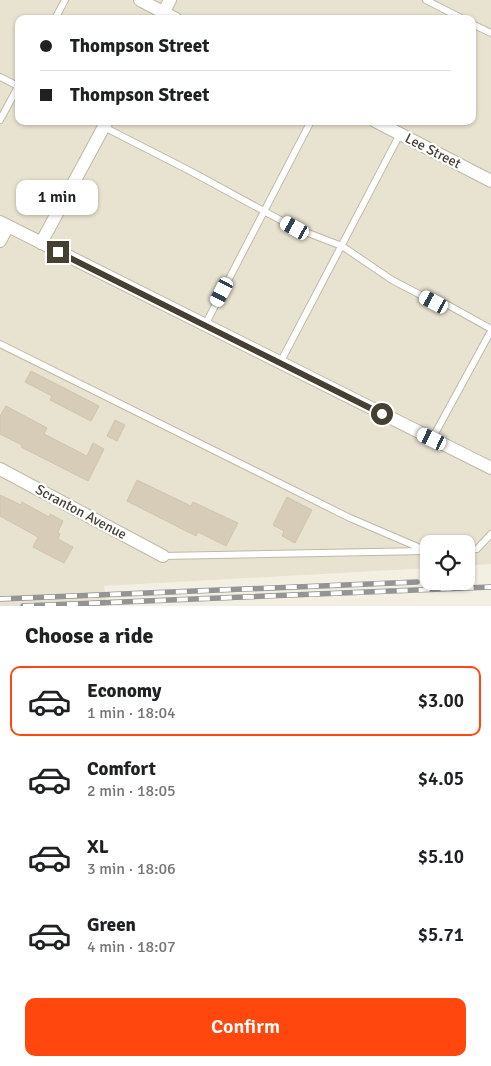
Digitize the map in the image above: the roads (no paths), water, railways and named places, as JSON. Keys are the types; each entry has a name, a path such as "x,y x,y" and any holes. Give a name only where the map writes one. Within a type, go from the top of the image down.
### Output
{"street":[{"path":"140,0 161,15"},
{"path":"162,15 170,0"},
{"path":"41,243 104,125"},
{"name":"Lee Street","path":"383,125 491,181"},
{"path":"0,241 4,224 491,468"},
{"name":"Scranton Avenue","path":"0,469 163,556"}],"lane":[{"path":"57,15 65,0"},
{"path":"426,0 455,15"},
{"path":"476,26 491,33"},
{"path":"0,77 15,84"},
{"path":"0,120 15,93"},
{"path":"107,125 295,228 342,246 392,280 434,302 448,305 491,330 432,439"},
{"path":"205,325 309,125"},
{"path":"280,363 400,134"},
{"path":"0,344 342,514 420,548"},
{"path":"475,548 491,534"},
{"path":"163,556 420,551"}],"railway":[{"path":"0,599 417,582"},
{"path":"23,606 491,587"}]}
